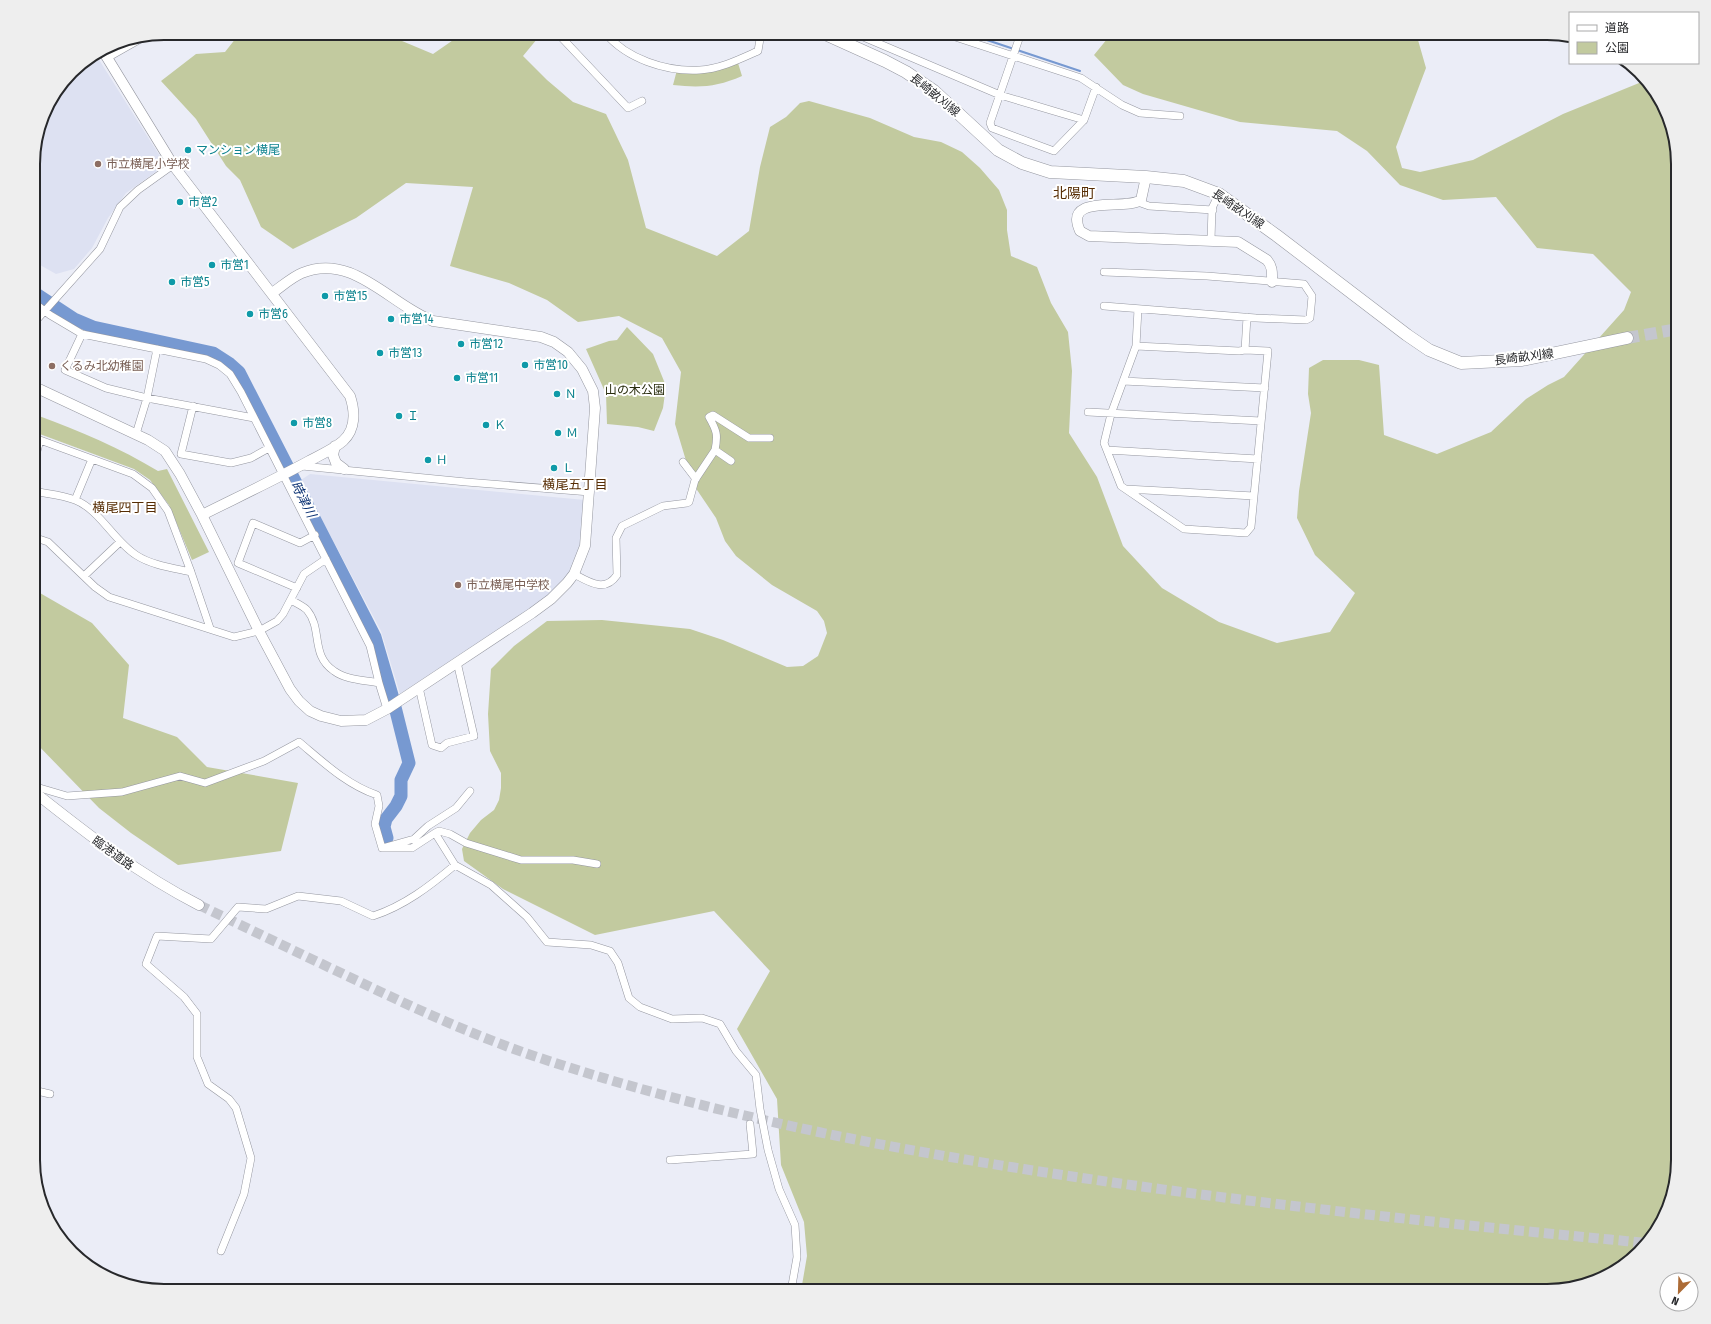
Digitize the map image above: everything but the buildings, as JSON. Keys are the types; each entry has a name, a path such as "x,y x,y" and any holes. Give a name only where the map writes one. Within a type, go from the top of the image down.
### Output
{"main road":[{"name":"長崎畝刈線","path":"839,40 885,60 906,72 934,91 998,150 1022,164 1050,172 1146,177 1184,181 1219,194 1276,235 1424,347 1461,363 1522,360 1627,338"}],"street":[{"path":"564,40 628,108 642,101"},
{"path":"613,40 640,59 679,69 700,70 731,63 758,52 760,40"},
{"path":"871,40 1000,95 1084,120"},
{"path":"966,40 1081,78 1122,105 1140,113 1180,116"},
{"path":"1020,40 990,123 992,128 1054,151 1084,120 1096,87"},
{"path":"105,55 173,165 350,396 354,407 354,417 351,429 344,440 282,475 202,515"},
{"path":"40,316 100,249 120,207 138,190 173,165"},
{"path":"1146,177 1142,197 1138,202 1132,204 1091,206 1084,209 1078,214 1076,220 1080,231 1089,236 1238,242 1267,260 1272,270 1272,282"},
{"path":"1211,240 1212,208 1219,194"},
{"path":"1138,202 1149,206 1213,210"},
{"path":"40,389 136,434 165,451 180,474 202,515 259,631 290,689 299,701 310,711 321,716 341,721 366,720 388,709 551,599 574,574 585,546 595,408 593,391 582,369 568,352 554,342 541,337 433,321 421,316 356,274 324,267 302,273 272,293"},
{"path":"1104,272 1207,276 1304,284 1312,296 1310,318 1306,320 1104,306"},
{"path":"40,307 50,315 82,334 206,359 219,365 230,374 241,392 282,475 315,535 370,646 379,683 388,709"},
{"path":"1136,346 1208,350 1268,351 1251,527 1246,533 1184,529 1121,486 1104,443 1111,414 1136,346 1138,309"},
{"path":"1245,350 1247,317"},
{"path":"82,334 65,370 106,388 147,398 254,418"},
{"path":"136,434 147,398 157,349"},
{"path":"1123,381 1265,388"},
{"path":"193,406 181,454 231,463 251,458 269,448"},
{"path":"1088,412 1261,421"},
{"path":"574,574 595,584 607,585 617,576 616,538 622,526 663,506 689,502 696,479 715,450 717,436 716,430 709,417 713,415 749,438 770,438"},
{"path":"40,440 133,474 152,488 168,511 210,628"},
{"path":"335,446 332,454 336,463 344,469"},
{"path":"715,450 730,460"},
{"path":"1107,450 1258,459"},
{"path":"75,500 92,459"},
{"path":"683,462 696,479"},
{"path":"300,465 466,482 590,492"},
{"path":"1125,489 1254,496"},
{"path":"40,492 75,500 88,507 120,542 136,555 148,561 191,572"},
{"path":"297,588 238,563 253,523 300,543 315,535"},
{"path":"40,539 48,542 84,576 109,596 234,637 259,631 277,621 284,614 304,574 326,559"},
{"path":"84,576 120,542"},
{"path":"291,600 306,610 313,620 320,655 325,664 335,672 346,677 379,683"},
{"path":"419,687 432,745 441,748 447,743 474,736 457,662"},
{"path":"40,788 67,796 122,792 180,776 205,783 264,761 299,742 336,773 366,791 377,795 379,806 375,824 382,848"},
{"path":"382,848 414,839 428,826 456,808 470,790"},
{"name":"臨港道路","path":"40,797 97,842 140,873 198,905"},
{"path":"382,848 412,848 439,831 450,834 472,845 521,860 573,860 597,864"},
{"path":"435,833 455,865 491,885 527,917 547,942 591,946 610,951 618,963 629,998 640,1007 672,1019 702,1018 720,1024 736,1051 756,1075 760,1109 768,1150 779,1189 796,1225 796,1257 792,1284"},
{"path":"221,1251 244,1194 251,1158 236,1108 229,1099 208,1084 197,1056 197,1014 184,997 146,964 157,936 211,938 238,907 266,909 298,896 341,901 373,916 390,910 431,885 455,865"},
{"path":"40,1092 50,1094"},
{"path":"670,1160 753,1154 750,1124"}],"shaded area":[{"name":"市立横尾小学校","path":"99,59 163,161 161,168 126,193 108,218 92,248 74,269 56,274 40,265 40,156 44,132 49,117 61,95 82,71"},
{"name":"市立横尾中学校","path":"310,474 585,500 580,545 569,574 547,597 400,694 381,631 301,480"}],"green space":[{"path":"234,40 400,40 433,54 453,40 536,40 523,56 547,80 573,102 606,114 628,160 646,228 717,256 749,231 760,167 770,127 786,117 800,103 809,101 870,118 914,137 941,142 962,152 980,168 999,190 1007,210 1007,230 1011,256 1037,267 1051,303 1068,332 1072,371 1069,433 1097,477 1123,546 1162,588 1219,622 1277,643 1330,632 1355,593 1315,555 1297,518 1299,491 1311,413 1308,394 1309,368 1323,360 1359,360 1379,365 1384,435 1437,454 1491,432 1526,399 1564,377 1624,310 1631,292 1593,254 1537,248 1496,197 1443,200 1400,185 1367,151 1337,131 1240,122 1143,94 1123,85 1094,55 1106,40 1418,40 1426,68 1396,147 1402,168 1420,172 1473,160 1563,114 1640,83 1650,95 1664,124 1670,148 1671,164 1671,1160 1667,1192 1658,1215 1650,1229 1635,1248 1616,1263 1602,1271 1579,1280 1547,1284 802,1284 807,1256 804,1222 781,1165 777,1099 737,1029 770,971 714,911 595,935 503,889 464,861 462,849 470,833 481,820 494,810 499,800 501,788 501,773 490,751 488,714 491,669 514,646 547,621 602,620 690,629 723,640 787,667 803,666 818,656 827,633 824,621 817,611 772,585 736,556 725,541 716,518 693,484 675,424 681,372 662,338 619,316 578,322 547,300 509,283 450,266 473,187 406,183 356,218 293,249 261,227 240,180 226,166 196,119 161,81 196,54 225,52"},
{"path":"738,63 742,76 733,80 708,86 673,85 677,70"},
{"name":"山の木公園","path":"627,327 653,354 666,386 663,408 654,431 638,427 607,424 606,394 586,349 609,341 617,340"},
{"path":"40,416 100,440 158,471 167,469 209,552 192,560 169,505 150,480 134,469 40,434"},
{"path":"40,593 92,623 129,665 123,718 177,737 207,767 298,783 281,851 178,865 131,833 99,808 40,747"}],"waterway":[{"path":"987,40 1080,71"},
{"name":"時津川","path":"40,297 74,319 93,327 213,353 239,372 375,637 392,695 409,763 401,780 401,796 396,806 386,819 384,827 387,838"}],"tunnel":[{"path":"1627,338 1671,330"},
{"path":"199,905 444,1021 528,1054 592,1075 657,1093 789,1126 922,1152 1056,1174 1203,1195 1351,1213 1639,1242"}],"place":[{"name":"マンション横尾","path":"188,150"},
{"name":"市立横尾小学校","path":"98,164"},
{"name":"市営2","path":"180,202"},
{"name":"市営1","path":"212,265"},
{"name":"市営5","path":"172,282"},
{"name":"市営15","path":"325,296"},
{"name":"市営6","path":"250,314"},
{"name":"市営14","path":"391,319"},
{"name":"市営12","path":"461,344"},
{"name":"市営13","path":"380,353"},
{"name":"市営10","path":"525,365"},
{"name":"くるみ北幼稚園","path":"52,366"},
{"name":"市営11","path":"457,378"},
{"name":"Ｎ","path":"557,394"},
{"name":"Ｉ","path":"399,416"},
{"name":"市営8","path":"294,423"},
{"name":"Ｋ","path":"486,425"},
{"name":"Ｍ","path":"558,433"},
{"name":"Ｈ","path":"428,460"},
{"name":"Ｌ","path":"554,468"},
{"name":"市立横尾中学校","path":"458,585"}],"district":[{"name":"北陽町","path":"1074,193"},
{"name":"横尾五丁目","path":"575,484"},
{"name":"横尾四丁目","path":"125,507"}]}
